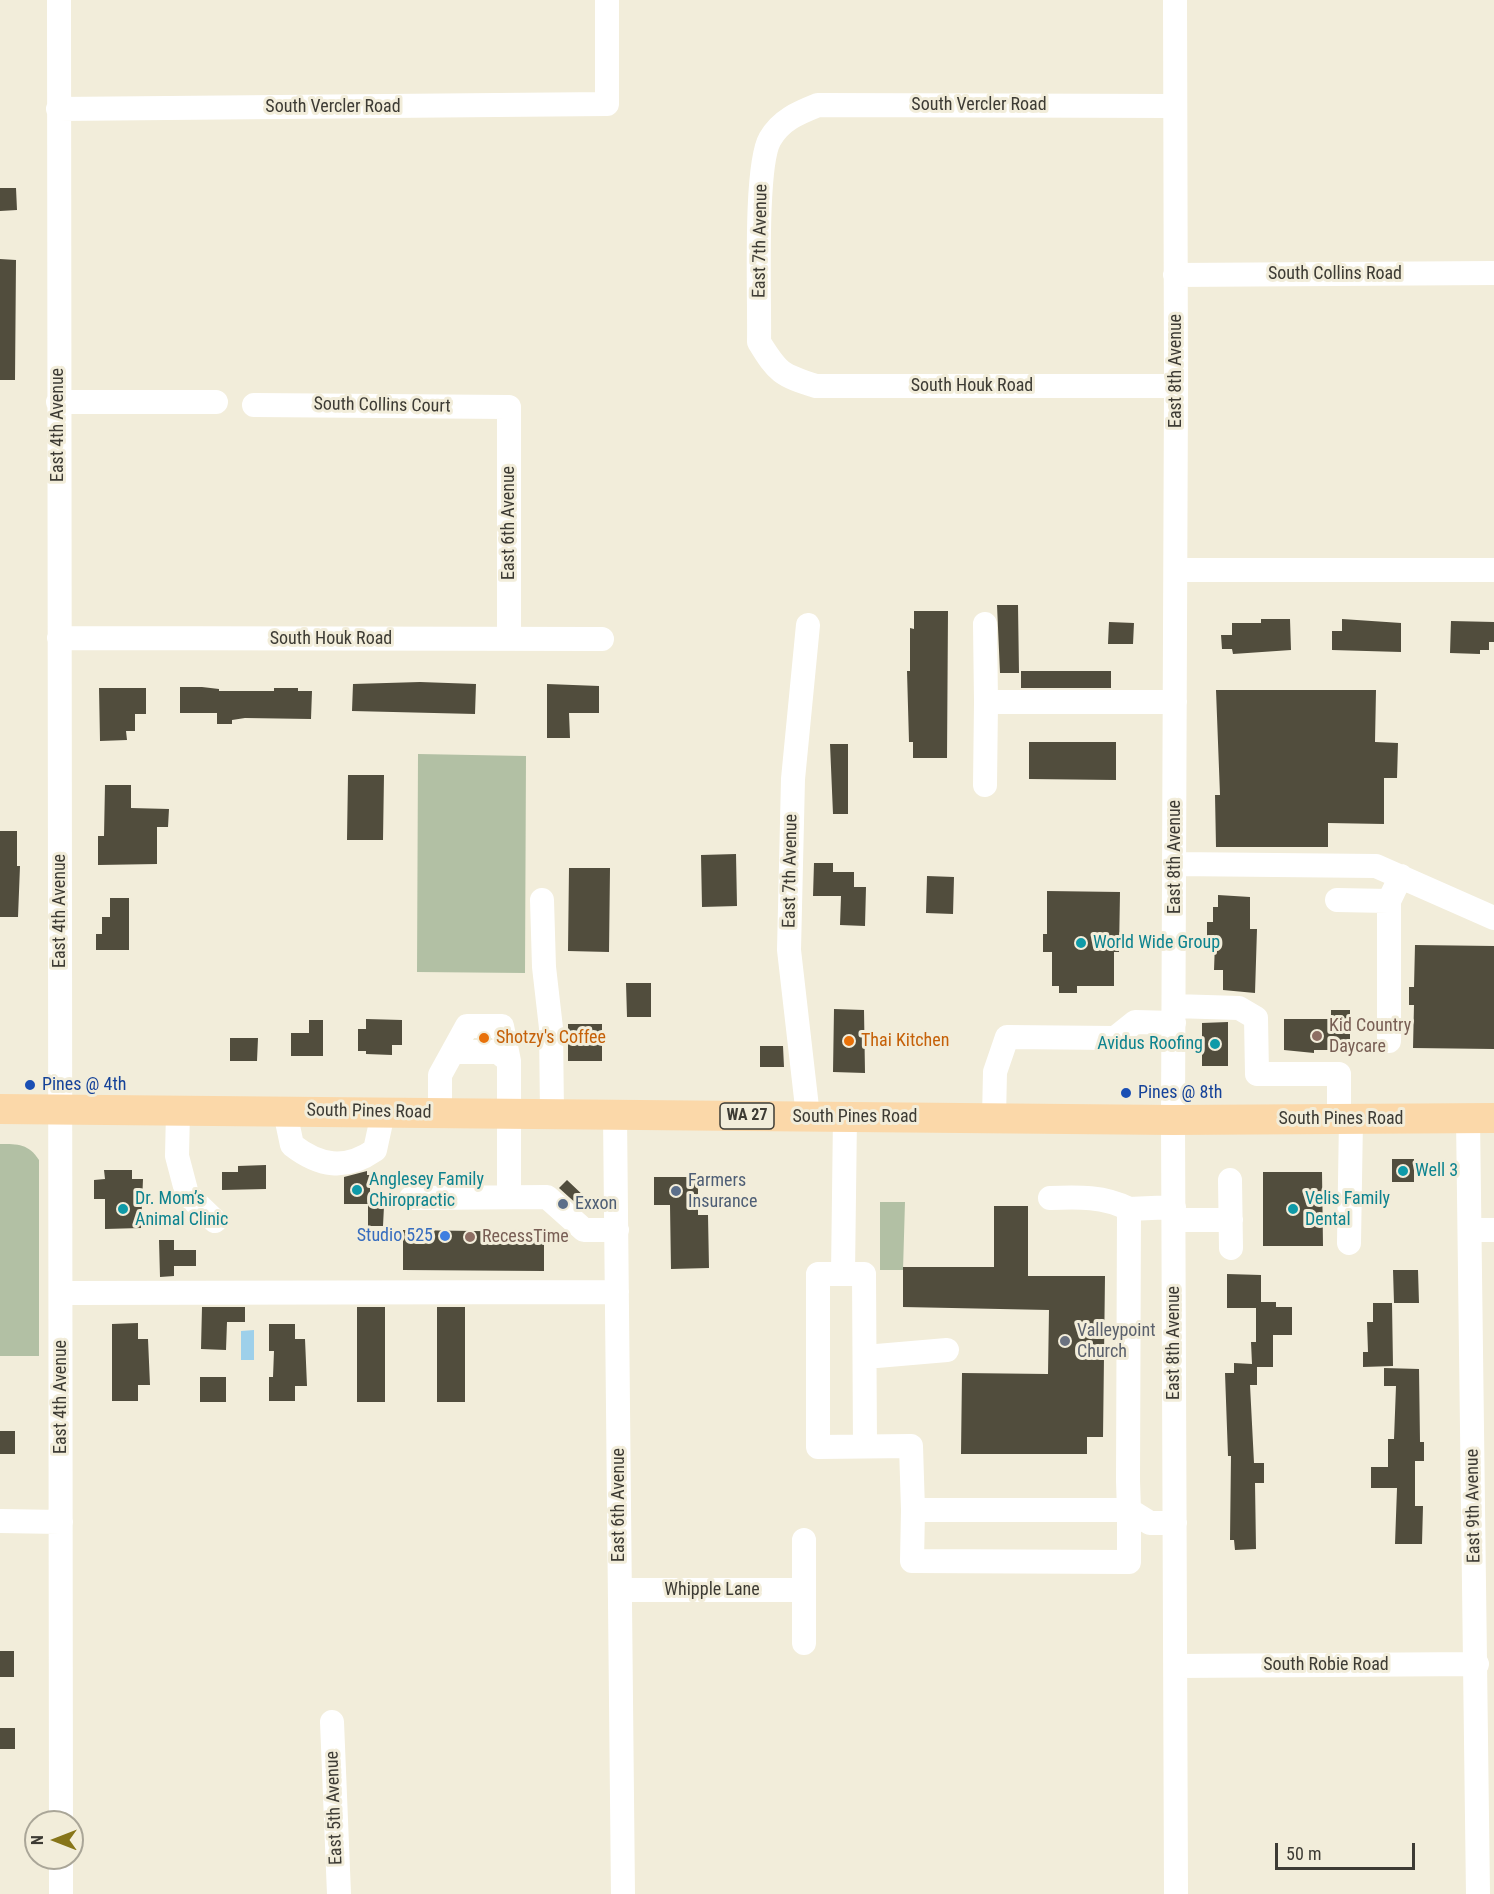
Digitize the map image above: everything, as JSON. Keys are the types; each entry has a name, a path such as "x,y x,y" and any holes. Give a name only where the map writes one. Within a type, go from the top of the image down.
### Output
{"main road":[{"name":"South Pines Road","path":"0,1109 1173,1120 1481,1118"}],"street":[{"name":"East 4th Avenue","path":"59,0 61,1810"},
{"name":"South Vercler Road","path":"58,109 607,104 607,0"},
{"name":"East 8th Avenue","path":"1175,0 1176,570 1173,1120 1176,1894"},
{"name":"South Vercler Road","path":"786,119 818,105 1174,106"},
{"name":"East 7th Avenue","path":"774,365 759,342 762,169 769,140 786,119"},
{"name":"South Collins Road","path":"1175,275 1494,273"},
{"name":"South Houk Road","path":"774,365 786,377 816,386 1176,386"},
{"path":"58,402 216,402"},
{"name":"South Collins Court","path":"254,405 509,407"},
{"name":"East 6th Avenue","path":"509,407 509,639"},
{"path":"1176,570 1494,570"},
{"path":"985,624 985,784"},
{"name":"East 7th Avenue","path":"808,625 793,779 789,950 808,1116"},
{"name":"South Houk Road","path":"59,638 602,639"},
{"path":"986,702 1175,702"},
{"path":"1175,864 1366,864 1401,876 1494,918"},
{"path":"1389,1041 1389,901 1401,876"},
{"path":"542,900 544,967 551,1028 552,1114"},
{"path":"1337,900 1389,901"},
{"path":"994,1118 995,1072 1007,1037 1115,1038 1135,1022 1239,1008 1256,1018 1257,1074 1339,1074 1345,1119 1349,1243"},
{"path":"440,1113 440,1075 453,1052 498,1052 509,1061 509,1197"},
{"path":"178,1111 177,1156 187,1194 215,1221"},
{"path":"285,1112 293,1146 312,1160 345,1163 361,1160 375,1150 383,1113"},
{"name":"East 6th Avenue","path":"615,1115 622,1894"},
{"path":"843,1274 845,1116"},
{"name":"East 9th Avenue","path":"1478,1894 1470,1230 1481,1118"},
{"path":"1230,1180 1231,1248"},
{"path":"411,1198 547,1197 584,1230 616,1230"},
{"path":"1050,1198 1099,1199 1115,1202 1129,1209 1231,1220"},
{"path":"865,1446 864,1274 818,1274 818,1446 865,1446 911,1446 912,1561 1130,1562 1129,1209"},
{"path":"1470,1230 1494,1230"},
{"path":"61,1293 617,1292"},
{"path":"865,1357 947,1350"},
{"path":"913,1510 1129,1510 1150,1523 1175,1523"},
{"path":"0,1521 61,1522"},
{"path":"804,1540 804,1643"},
{"name":"Whipple Lane","path":"620,1590 804,1590"},
{"name":"South Robie Road","path":"1176,1666 1477,1664"},
{"name":"East 5th Avenue","path":"332,1722 339,1894"},
{"path":"61,1870 61,1894"}],"green space":[{"path":"418,754 526,756 525,973 417,972"},
{"path":"0,1144 27,1148 39,1160 39,1356 0,1356"},
{"path":"880,1202 905,1202 903,1270 880,1270"}],"water":[{"path":"254,1330 254,1360 241,1360 241,1331"}],"building":[{"path":"0,188 16,188 17,210 0,211"},
{"path":"0,259 16,260 15,380 0,380"},
{"path":"997,605 1018,605 1019,673 1000,673"},
{"path":"914,611 948,611 947,758 913,758 913,742 909,742 907,671 910,671 910,628 914,629"},
{"path":"1261,619 1290,619 1291,650 1233,654 1232,649 1222,649 1221,635 1232,635 1232,623 1261,623"},
{"path":"1342,619 1401,623 1401,652 1332,650 1332,631 1342,631"},
{"path":"1451,621 1494,622 1494,642 1489,642 1489,650 1480,650 1480,654 1450,653"},
{"path":"1109,622 1134,623 1133,644 1108,644"},
{"path":"1021,671 1111,671 1111,688 1021,688"},
{"path":"420,682 476,684 475,714 352,711 353,684"},
{"path":"547,684 599,686 599,713 569,713 570,738 547,738"},
{"path":"180,687 202,687 219,689 219,691 274,691 274,688 298,688 298,691 312,691 311,719 245,718 232,720 232,724 217,724 217,713 180,713"},
{"path":"99,688 146,688 146,714 135,714 135,731 126,731 127,740 100,741"},
{"path":"1216,690 1376,690 1375,742 1398,743 1397,778 1384,778 1384,824 1328,823 1328,847 1216,847 1215,795 1220,795"},
{"path":"1029,742 1116,742 1116,780 1029,779"},
{"path":"830,744 848,744 848,814 833,814"},
{"path":"348,775 384,775 383,840 347,840"},
{"path":"105,785 131,785 131,808 169,809 168,827 157,827 157,864 98,865 98,836 104,836"},
{"path":"0,831 17,831 17,866 20,866 18,917 0,917"},
{"path":"736,854 737,906 702,907 701,855"},
{"path":"814,863 833,863 833,872 854,872 854,887 866,887 865,926 840,925 841,896 813,896"},
{"path":"569,868 610,868 609,952 568,951"},
{"path":"927,876 954,877 953,914 926,913"},
{"name":"World Wide Group","path":"1047,891 1120,892 1119,952 1114,952 1114,986 1077,986 1077,993 1059,993 1059,986 1052,986 1052,952 1043,952 1043,934 1047,934"},
{"path":"1218,895 1250,897 1250,929 1257,929 1255,993 1223,990 1223,970 1214,970 1215,943 1207,943 1207,922 1213,922 1213,907 1218,907"},
{"path":"110,898 129,898 129,950 96,950 96,934 102,934 102,917 110,917"},
{"path":"1415,945 1494,946 1494,1049 1413,1048 1414,1005 1409,1005 1409,987 1414,987"},
{"path":"626,983 651,983 651,1017 627,1017"},
{"name":"Thai Kitchen","path":"834,1009 864,1010 865,1073 833,1072"},
{"name":"Kid Country Daycare","path":"1331,1010 1350,1010 1350,1040 1328,1040 1328,1050 1314,1050 1314,1053 1284,1050 1284,1019 1331,1019"},
{"path":"366,1019 402,1020 402,1045 392,1045 392,1055 366,1054 366,1051 358,1051 358,1029 366,1029"},
{"path":"309,1020 323,1020 323,1056 291,1056 291,1033 309,1033"},
{"name":"Avidus Roofing","path":"1228,1022 1228,1066 1202,1066 1202,1023"},
{"path":"568,1024 602,1024 602,1061 568,1061"},
{"path":"230,1038 258,1038 257,1061 230,1061"},
{"path":"760,1046 783,1046 784,1067 760,1067"},
{"name":"Well 3","path":"1392,1159 1414,1159 1414,1182 1392,1182"},
{"path":"266,1165 266,1189 222,1190 222,1172 238,1172 238,1166"},
{"name":"Dr. Mom’s Animal Clinic","path":"104,1170 132,1170 132,1179 143,1179 141,1228 105,1229 105,1199 94,1199 94,1180 105,1179"},
{"name":"Anglesey Family Chiropractic","path":"367,1171 367,1175 370,1175 370,1204 344,1204 344,1177"},
{"name":"Velis Family Dental","path":"1263,1172 1322,1172 1323,1246 1263,1246"},
{"path":"654,1177 698,1177 698,1215 708,1215 709,1268 671,1269 670,1205 654,1205"},
{"path":"567,1180 586,1198 579,1206 559,1188"},
{"path":"368,1205 384,1206 383,1226 368,1226"},
{"name":"Valleypoint Church","path":"994,1206 1028,1206 1028,1276 1105,1276 1103,1437 1087,1437 1087,1454 961,1454 962,1373 1048,1374 1049,1310 903,1307 903,1267 994,1267"},
{"path":"403,1230 544,1232 544,1271 403,1270"},
{"path":"159,1240 174,1240 174,1250 196,1250 196,1266 174,1266 174,1276 160,1277"},
{"path":"1393,1270 1418,1270 1419,1303 1394,1303"},
{"path":"1227,1274 1261,1275 1261,1302 1276,1302 1276,1307 1292,1307 1292,1335 1273,1335 1273,1367 1257,1367 1257,1385 1250,1385 1254,1463 1264,1463 1264,1483 1255,1483 1256,1549 1235,1550 1234,1540 1230,1540 1231,1456 1228,1456 1225,1373 1234,1373 1234,1363 1252,1364 1251,1342 1256,1342 1256,1308 1227,1308"},
{"path":"1373,1303 1392,1303 1393,1366 1363,1367 1363,1352 1368,1352 1367,1322 1373,1322"},
{"path":"202,1307 245,1307 245,1322 227,1322 226,1350 201,1349"},
{"path":"357,1307 385,1307 385,1402 357,1402"},
{"path":"437,1307 465,1307 465,1402 437,1402"},
{"path":"138,1323 138,1339 148,1339 150,1385 138,1385 138,1401 112,1401 112,1324"},
{"path":"269,1324 295,1324 295,1339 305,1339 307,1386 295,1386 295,1401 269,1401 269,1377 273,1377 274,1351 269,1351"},
{"path":"1384,1368 1419,1369 1420,1442 1424,1442 1424,1461 1415,1461 1415,1506 1423,1506 1422,1544 1395,1544 1397,1488 1371,1488 1371,1467 1388,1467 1388,1439 1394,1439 1396,1386 1384,1386"},
{"path":"200,1377 226,1377 226,1402 200,1402"},
{"path":"0,1431 15,1431 15,1454 0,1454"},
{"path":"0,1651 14,1651 14,1677 0,1677"},
{"path":"0,1728 15,1728 15,1749 0,1749"}],"place":[{"name":"World Wide Group","path":"1081,943"},
{"name":"Kid Country Daycare","path":"1317,1036"},
{"name":"Shotzy's Coffee","path":"484,1038"},
{"name":"Thai Kitchen","path":"849,1041"},
{"name":"Avidus Roofing","path":"1215,1044"},
{"name":"Pines @ 4th","path":"30,1085"},
{"name":"Pines @ 8th","path":"1126,1093"},
{"name":"Well 3","path":"1403,1171"},
{"name":"Anglesey Family Chiropractic","path":"357,1190"},
{"name":"Farmers Insurance","path":"676,1191"},
{"name":"Exxon","path":"563,1204"},
{"name":"Dr. Mom’s Animal Clinic","path":"123,1209"},
{"name":"Velis Family Dental","path":"1293,1209"},
{"name":"Studio 525","path":"445,1236"},
{"name":"RecessTime","path":"470,1237"},
{"name":"Valleypoint Church","path":"1065,1341"}]}
